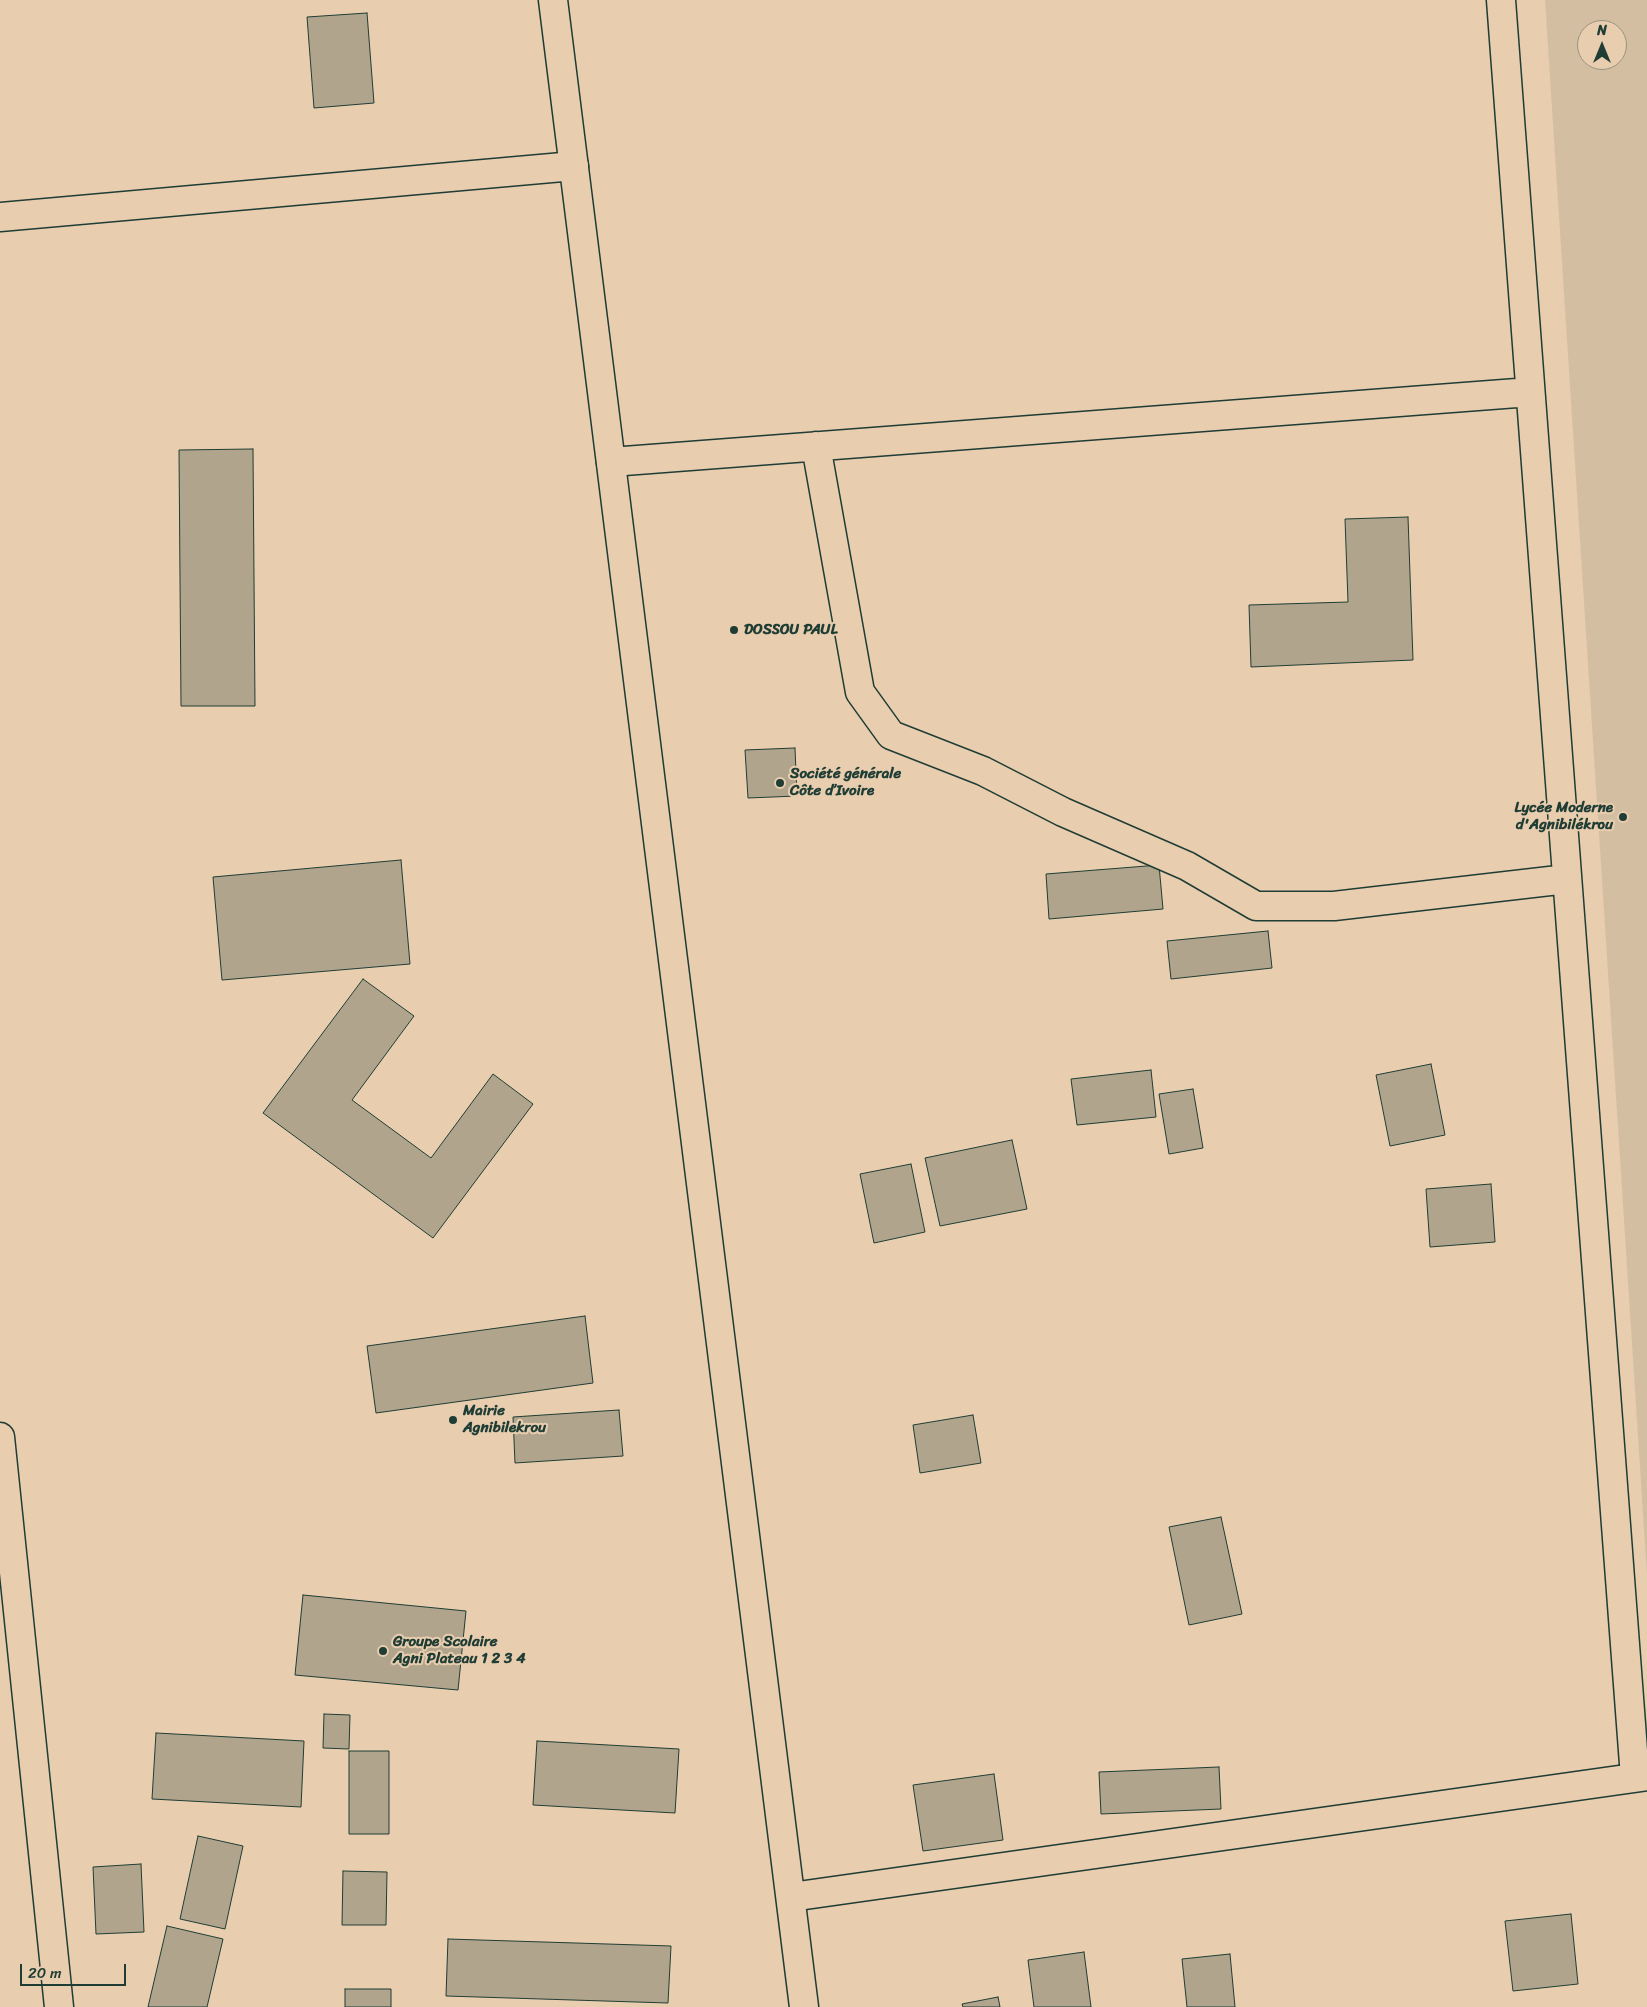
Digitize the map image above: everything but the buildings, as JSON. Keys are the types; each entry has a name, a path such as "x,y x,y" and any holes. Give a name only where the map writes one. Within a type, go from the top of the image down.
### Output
{"street":[{"path":"553,0 804,2007"},
{"path":"790,1897 1641,1777 1567,879 1501,0"},
{"path":"0,217 574,166"},
{"path":"611,462 1530,392"},
{"path":"816,446 860,692 891,735 982,771 1063,812 1187,866 1256,906 1334,906 1567,879"},
{"path":"0,1437 59,2007"}],"shaded area":[{"name":"Lycée Moderne d'Agnibilékrou","path":"1545,0 1647,0 1647,1575"}],"place":[{"name":"DOSSOU PAUL","path":"734,630"},
{"name":"Société générale Côte d’Ivoire","path":"780,783"},
{"name":"Lycée Moderne d'Agnibilékrou","path":"1623,817"},
{"name":"Mairie Agnibilekrou","path":"453,1420"},
{"name":"Groupe Scolaire Agni Plateau 1 2 3 4","path":"383,1651"}]}
